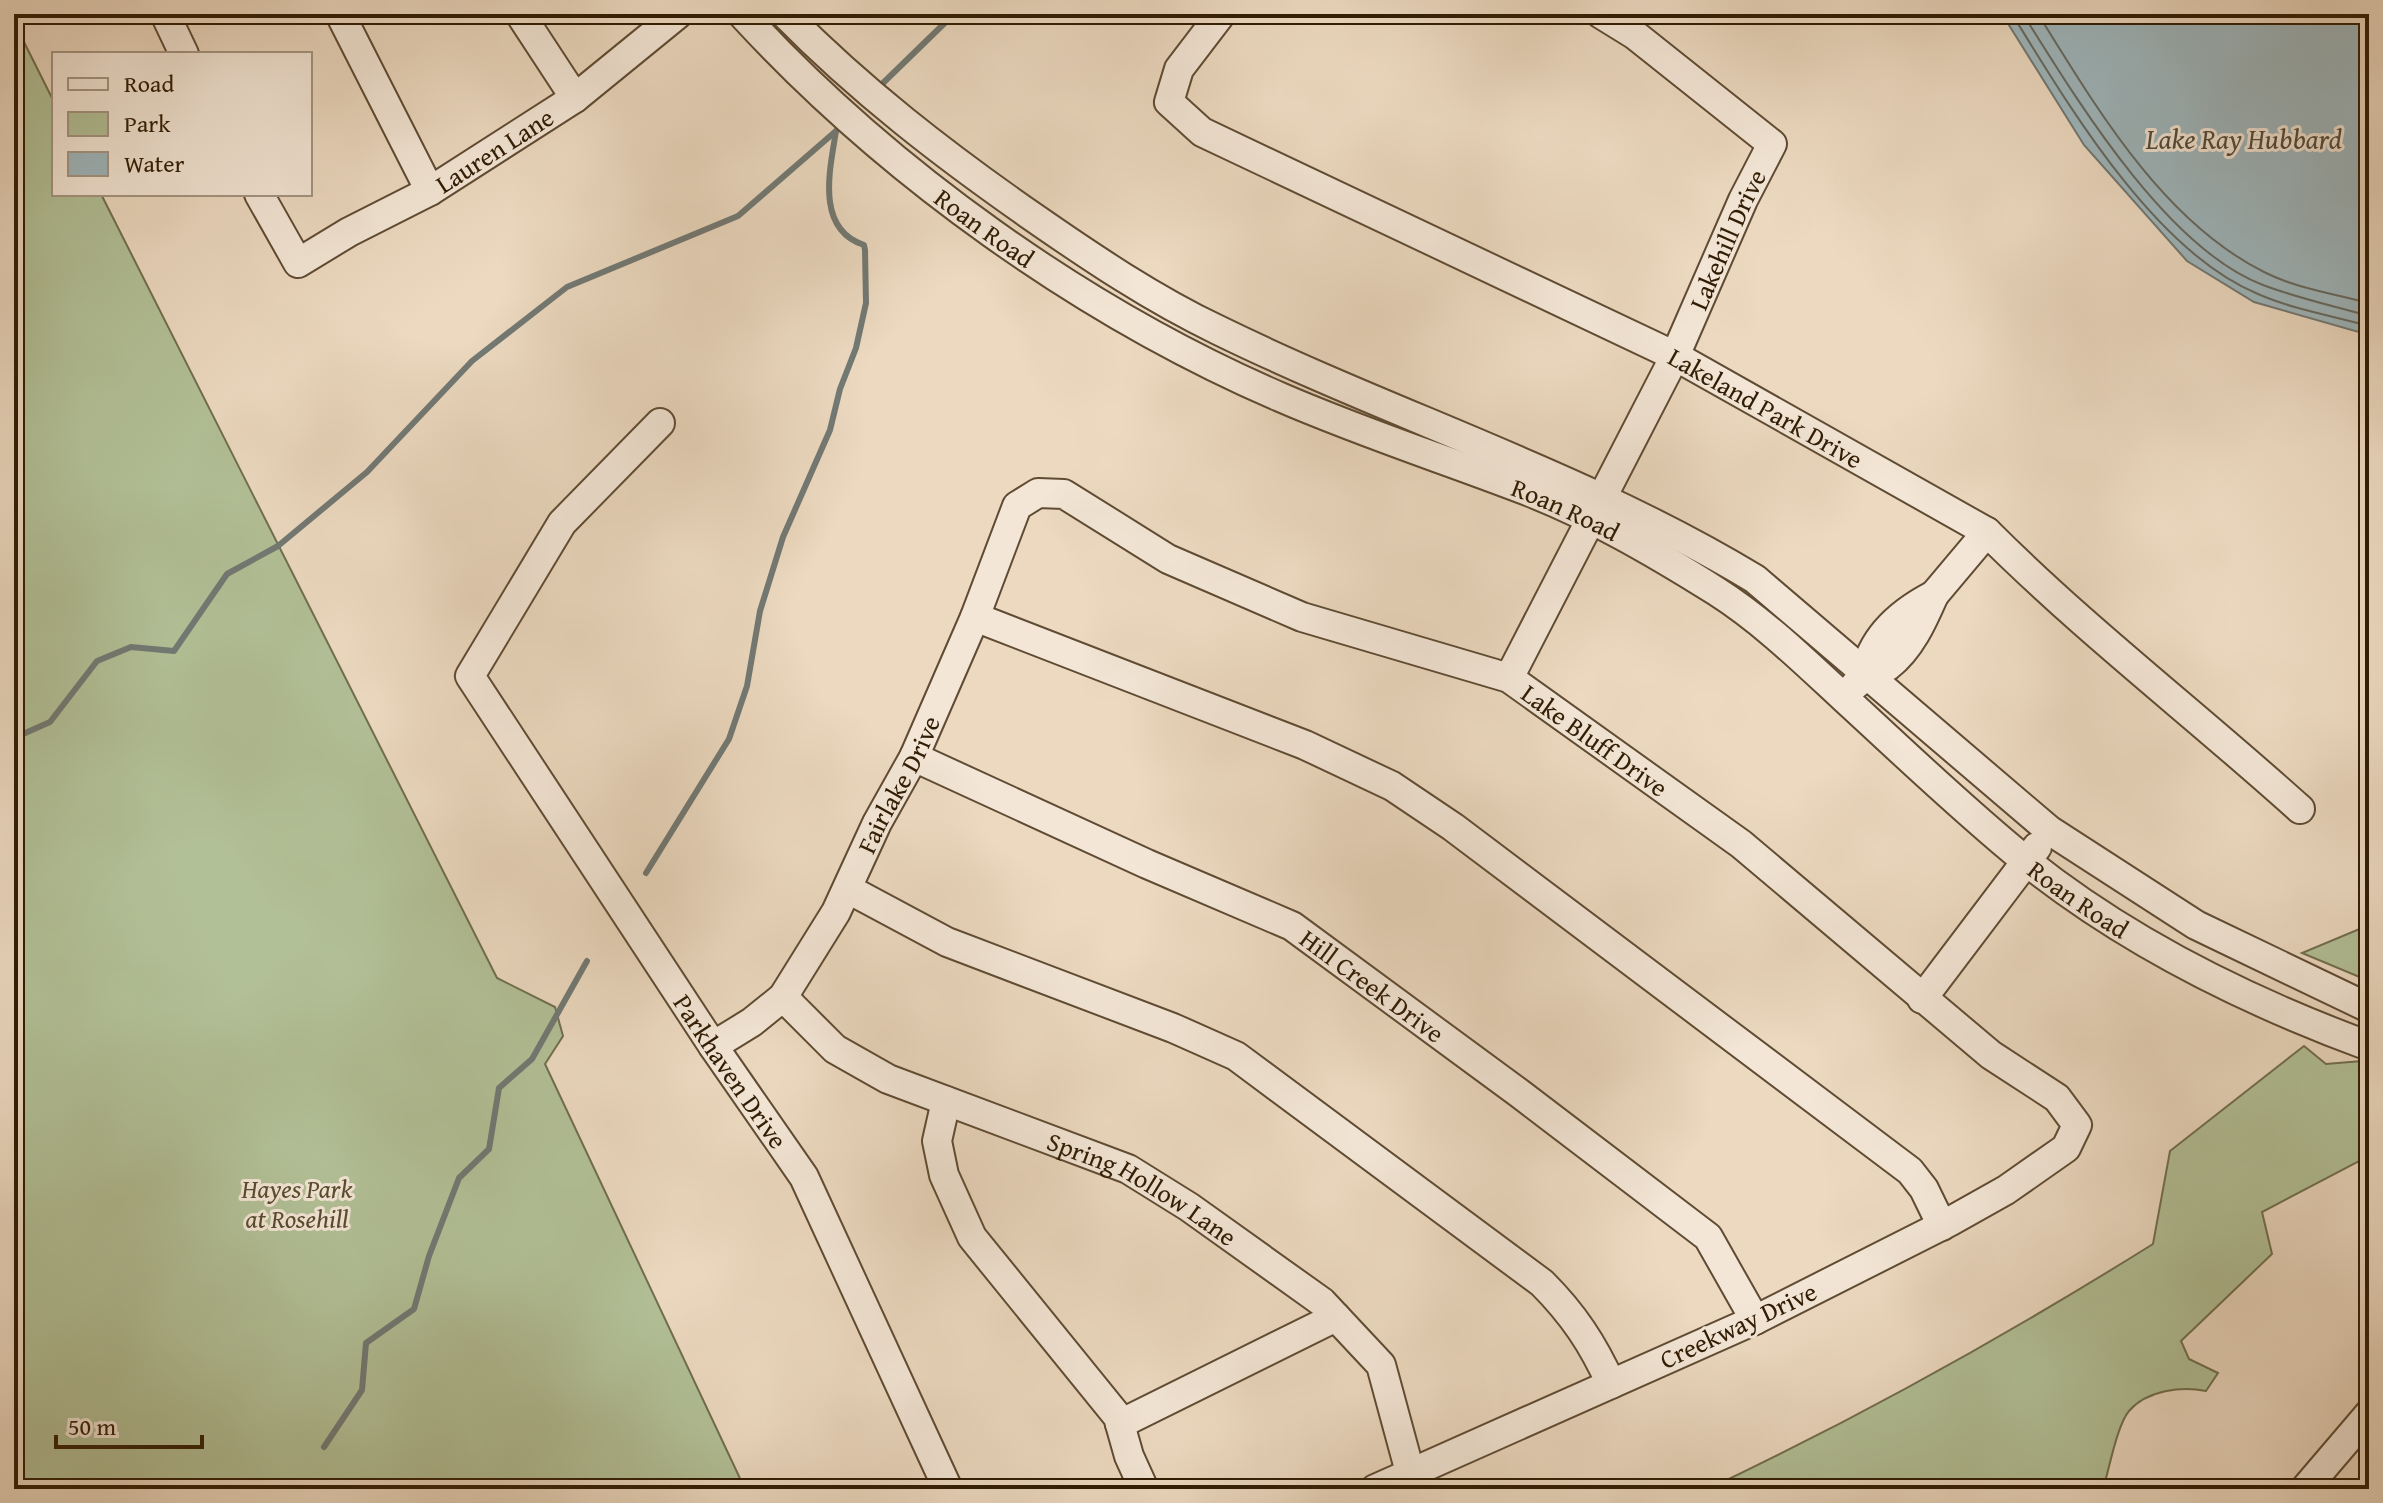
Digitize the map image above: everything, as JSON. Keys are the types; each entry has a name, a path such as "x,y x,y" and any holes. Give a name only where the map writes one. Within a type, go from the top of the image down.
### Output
{"street":[{"path":"165,14 183,52"},
{"path":"340,14 430,191"},
{"path":"520,14 575,98"},
{"name":"Lauren Lane","path":"260,196 298,263 349,232 430,191 575,98 678,14"},
{"name":"Roan Road","path":"742,14 779,54 848,118 976,220 1067,285 1197,359 1276,396 1417,452 1521,488 1598,510 1706,549 1755,579 2049,830 2196,925 2369,1008"},
{"name":"Roan Road","path":"785,14 826,56 907,126 1070,243 1147,292 1598,510 1782,640 2026,861 2173,957 2369,1046"},
{"name":"Lakeland Park Drive","path":"1221,14 1179,69 1169,102 1202,132 1675,356 1987,532 2028,574 2300,809"},
{"name":"Lakehill Drive","path":"1509,678 1675,356 1743,200 1772,144 1635,35 1601,14"},
{"name":"Parkhaven Drive","path":"660,423 562,523 470,676 713,1046 804,1177 948,1489"},
{"name":"Fairlake Drive","path":"713,1046 752,1022 783,997 848,889 877,823 914,757 975,617 1017,506 1038,493"},
{"name":"Lake Bluff Drive","path":"1038,493 1064,494 1168,559 1302,617 1509,678 1741,844 1991,1055 2057,1098 2077,1125"},
{"path":"1844,698 1865,674 1887,667 1919,630 1934,595 1987,532"},
{"path":"975,617 1305,745 1392,786 1453,827 1910,1171 1942,1226"},
{"name":"Hill Creek Drive","path":"914,757 1147,864 1292,926 1708,1237 1755,1320"},
{"path":"1922,999 2049,830"},
{"path":"848,889 947,942 1173,1028 1236,1056 1542,1283 1572,1313 1592,1341 1611,1384"},
{"name":"Spring Hollow Lane","path":"783,997 835,1049 888,1079 1128,1169 1189,1207 1322,1302 1381,1365 1410,1472"},
{"path":"946,1101 937,1141 944,1175 972,1237 1092,1381 1120,1424 1144,1489"},
{"name":"Creekway Drive","path":"1375,1489 1755,1320 1942,1226 2006,1190 2066,1148 2077,1125"},
{"path":"1120,1424 1336,1317"},
{"path":"2305,1489 2369,1414"}],"green space":[{"name":"Hayes Park at Rosehill","path":"14,22 52,98 52,196 102,196 497,978 555,1007 563,1036 545,1064 745,1489 14,1489"},
{"path":"2369,925 2369,981 2302,953"},
{"path":"2304,1046 2326,1064 2362,1061 2369,1064 2369,1156 2262,1212 2272,1254 2181,1341 2189,1359 2218,1373 2206,1391 2165,1391 2145,1398 2129,1411 2117,1437 2103,1489 1708,1489 1934,1373 2153,1244 2170,1151"}],"water":[{"name":"Lake Ray Hubbard","path":"2002,14 2369,14 2369,335 2254,302 2187,261 2084,145"}],"waterway":[{"path":"882,84 954,14"},
{"path":"14,738 50,722 97,661 131,647 174,651 227,574 278,546 367,472 472,361 567,287 738,216 836,131"},
{"path":"646,873 729,739 747,686 760,611 783,537 830,430 840,389 856,348 866,303 865,250 864,245 848,237 838,226 832,212 829,180 836,131"},
{"path":"324,1447 362,1390 366,1343 414,1309 429,1256 459,1178 489,1149 499,1088 532,1059 587,961"}]}
